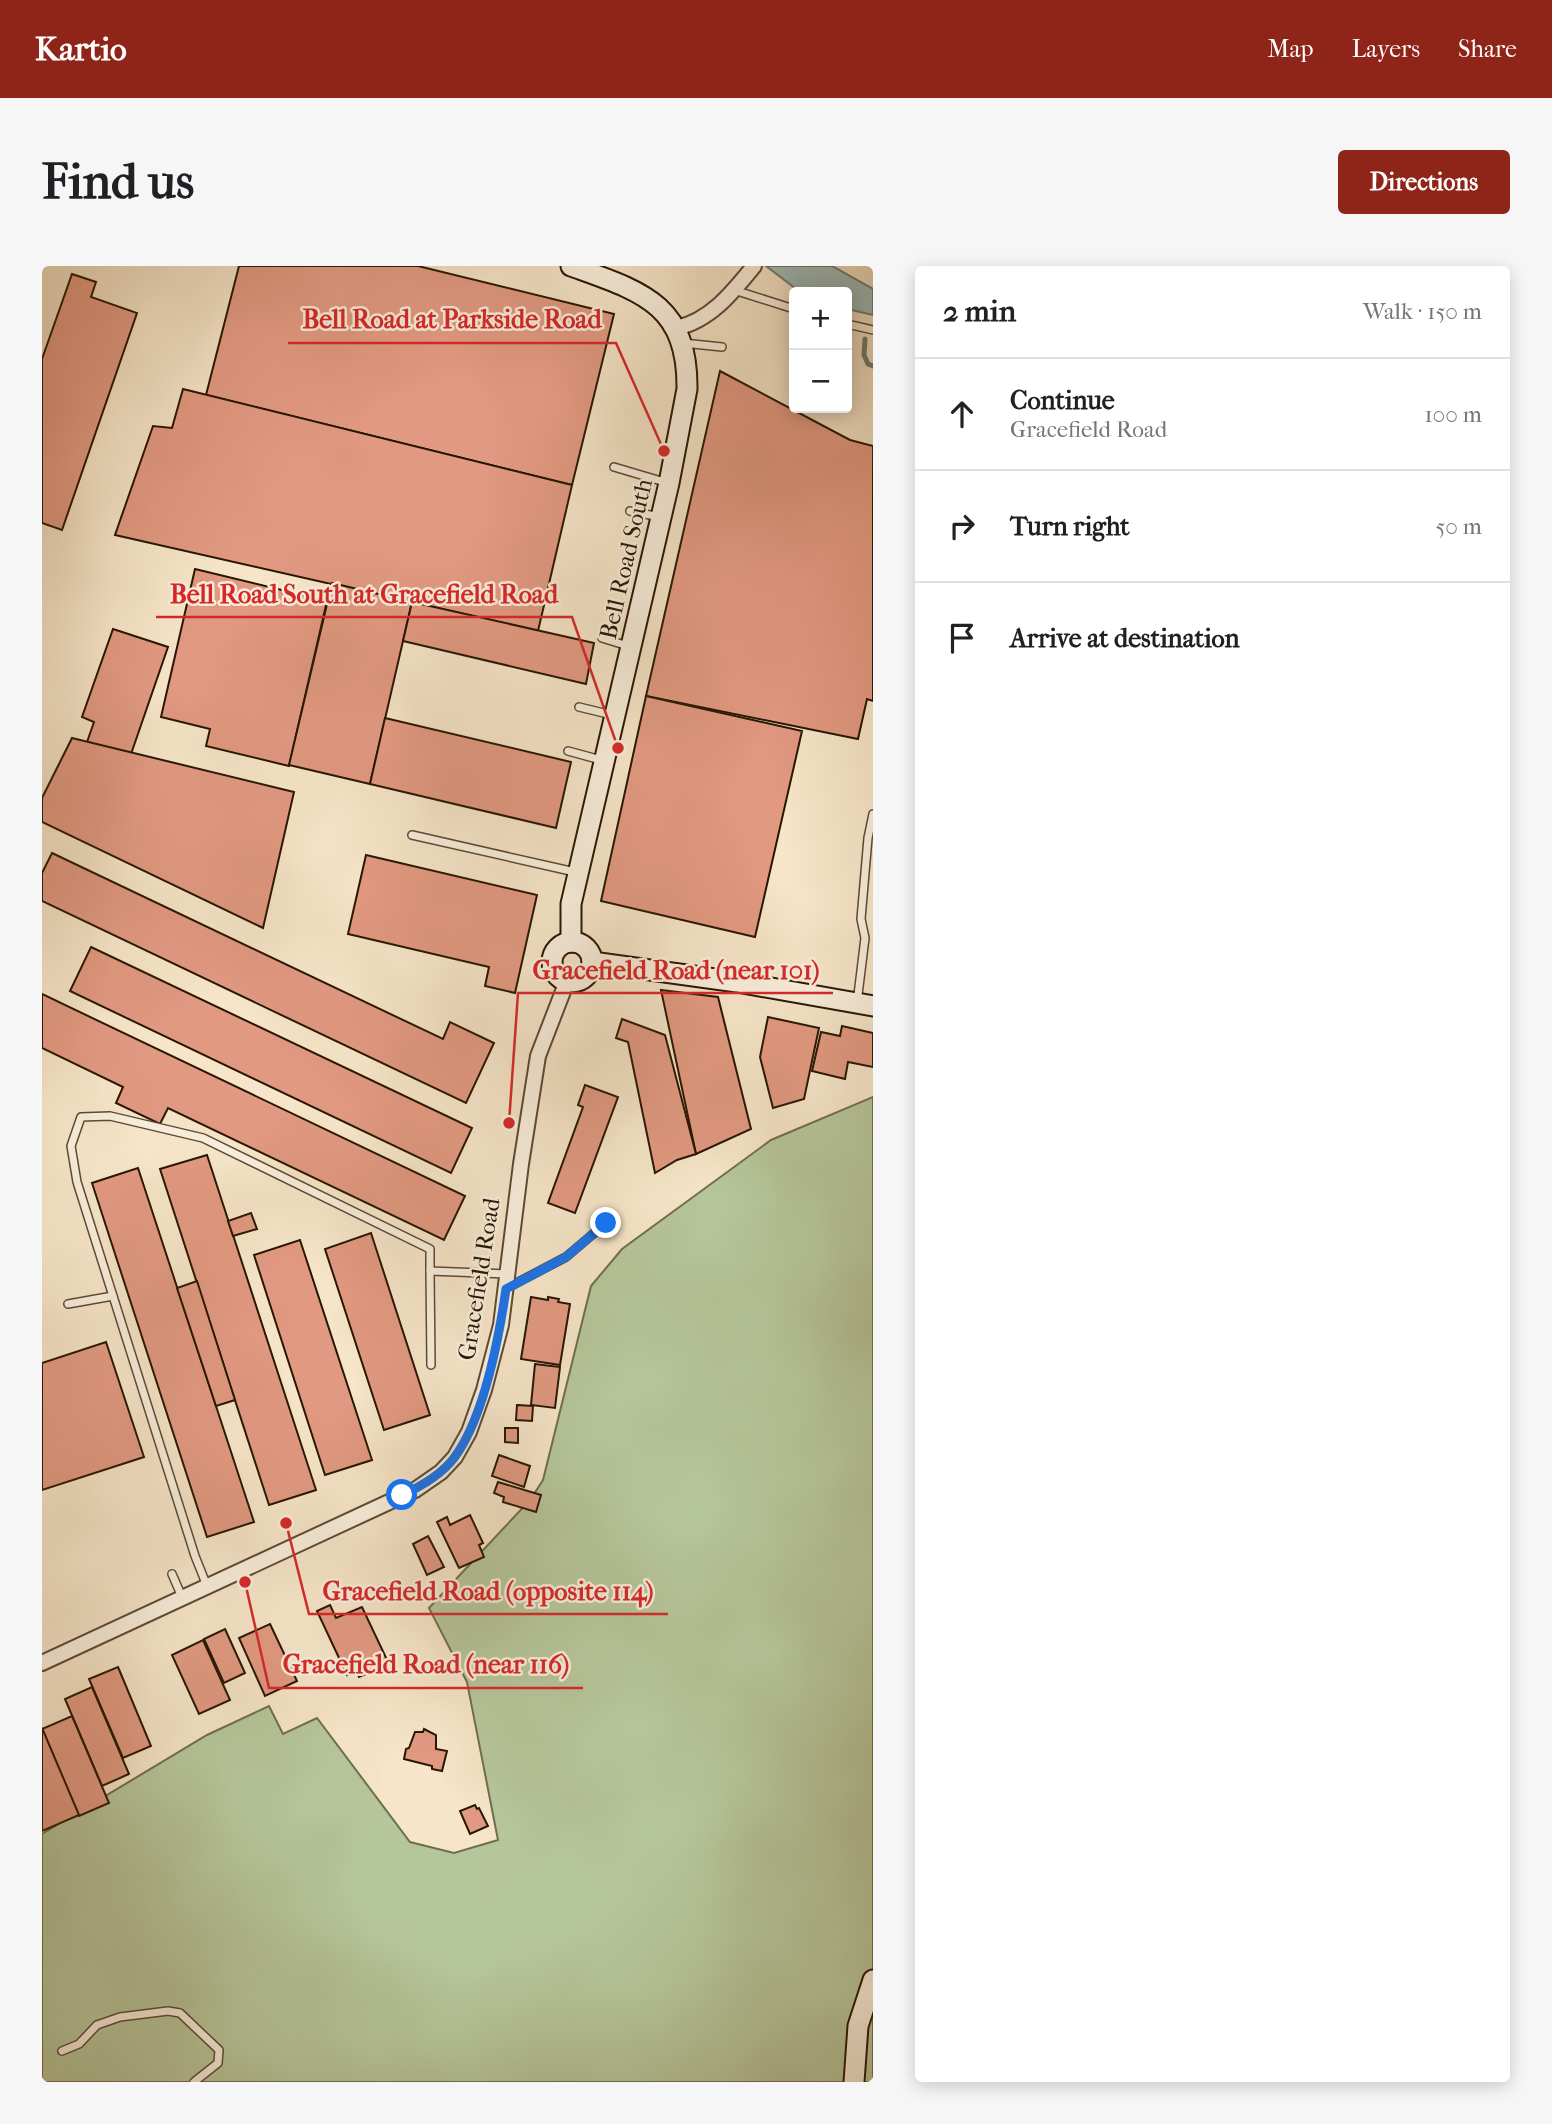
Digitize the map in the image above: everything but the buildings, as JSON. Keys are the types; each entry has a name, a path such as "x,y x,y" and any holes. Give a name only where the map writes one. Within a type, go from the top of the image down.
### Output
{"main road":[{"path":"571,266 626,286 650,300 666,313 679,336"},
{"name":"Bell Road South","path":"571,942 571,904 669,484 687,389 687,366 679,336"},
{"path":"571,942 586,947 592,962 587,975 575,982 555,974 552,960 558,947 571,942"},
{"path":"592,962 737,982 865,1005"},
{"path":"855,2082 858,2026 873,1980"}],"street":[{"path":"679,336 720,305 754,266"},
{"name":"Gracefield Road","path":"42,1663 415,1490 441,1472 455,1457 469,1432 484,1390 501,1325 521,1164 538,1056 567,981"}],"lane":[{"path":"733,290 789,307"},
{"path":"852,325 873,330"},
{"path":"679,336 722,347"},
{"path":"614,467 669,484"},
{"path":"630,511 661,518"},
{"path":"602,638 632,647"},
{"path":"579,706 616,716"},
{"path":"568,751 606,761"},
{"path":"865,1005 865,939 861,919 868,838 873,814"},
{"path":"412,835 579,873"},
{"path":"207,1586 195,1556 77,1182 71,1146 81,1117 110,1116 203,1138 430,1249 431,1365"},
{"path":"430,1271 507,1281 566,1257 606,1223"},
{"path":"68,1304 113,1296"},
{"path":"172,1574 182,1597"},
{"path":"62,2051 79,2044 97,2025 120,2017 167,2011 180,2013 219,2050 218,2063 194,2082"}],"green space":[{"path":"873,1097 873,2082 42,2082 42,1834 207,1735 269,1706 283,1734 317,1718 410,1842 454,1853 498,1840 467,1682 429,1608 530,1500 543,1480 591,1286 622,1249 771,1140"}],"water":[{"path":"766,266 832,266 873,289 873,315 852,310 852,287 793,287"}],"waterway":[{"path":"865,339 864,355 868,364 873,366"}],"place":[{"name":"Bell Road at Parkside Road","path":"664,451"},
{"name":"Bell Road South at Gracefield Road","path":"618,748"},
{"name":"Gracefield Road (near 101)","path":"509,1123"},
{"name":"Gracefield Road (opposite 114)","path":"286,1523"},
{"name":"Gracefield Road (near 116)","path":"245,1582"}],"route":[{"path":"402,1495 441,1472 455,1457 469,1432 492,1360 506,1289 566,1257 606,1223"}]}
